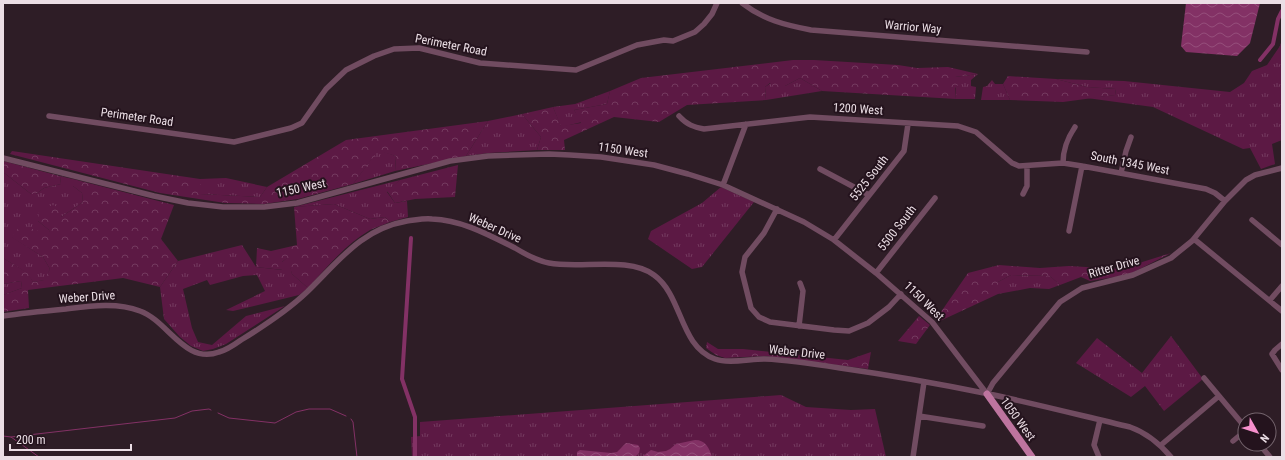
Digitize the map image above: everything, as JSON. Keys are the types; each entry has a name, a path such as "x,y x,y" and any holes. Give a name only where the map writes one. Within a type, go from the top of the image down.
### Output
{"main road":[{"name":"1050 West","path":"987,394 1032,457"}],"street":[{"name":"Perimeter Road","path":"49,116 234,142 291,128 302,123 326,89 346,70 374,56 394,49 419,48 480,63 576,70 637,45 664,40 673,41 691,34 704,24 712,14 717,3"},
{"name":"Warrior Way","path":"742,3 755,12 775,22 811,30 1087,52"},
{"name":"1200 West","path":"679,116 685,122 704,129 810,117 958,126 976,132 1012,163 1020,166 1027,166"},
{"path":"723,185 746,124"},
{"name":"5525 South","path":"834,240 904,151 908,124"},
{"path":"1062,163 1063,150 1075,127"},
{"path":"1121,173 1131,137"},
{"name":"1150 West","path":"3,158 154,196 223,207 264,207 297,202 450,161 488,156 549,154 601,157 654,165 723,185 804,222 834,240 876,273 932,322 987,394"},
{"name":"South 1345 West","path":"1027,166 1062,163 1082,166 1206,189 1215,193 1225,201"},
{"path":"1023,194 1027,186 1027,166"},
{"path":"1069,231 1082,166"},
{"name":"Ritter Drive","path":"987,394 993,383 1060,302 1082,288 1133,275 1171,258 1194,239 1225,201 1246,180 1255,175 1282,168"},
{"path":"820,169 869,195"},
{"name":"5500 South","path":"876,273 935,198"},
{"path":"776,209 764,233 745,257 742,272 751,308 759,317 770,322 849,331 868,322 889,307 901,294"},
{"name":"Weber Drive","path":"3,316 92,306 124,306 150,315 192,351 202,355 216,354 229,348 288,308 309,290 344,254 372,233 394,223 432,218 449,220 471,227 546,263 572,265 622,265 648,271 668,290 697,348 713,359 721,361 766,359 842,368 987,394"},
{"path":"1252,220 1282,245"},
{"path":"1194,239 1282,311"},
{"path":"799,326 803,291 800,283"},
{"path":"1270,300 1282,286"},
{"path":"1282,344 1272,354 1282,370"},
{"path":"1204,378 1237,417"},
{"path":"914,457 924,382"},
{"path":"987,394 1141,431 1161,445 1171,457"},
{"path":"1161,445 1219,396"},
{"path":"919,416 982,426"},
{"path":"1099,457 1094,445 1100,420"},
{"path":"1233,441 1237,438"}],"green space":[{"path":"1282,39 1282,140 1272,144 1275,164 1261,169 1250,148 1243,149 1153,107 1087,98 1115,95 1116,89 1087,87 1056,79 1124,81 1230,92 1244,83 1252,71 1267,65 1280,46"},
{"path":"793,60 898,65 917,68 948,67 978,74 955,77 961,82 955,88 956,99 822,91 800,78 785,86 788,90 787,93 777,91 770,83 765,87 766,100 687,105 659,122 614,117 564,140 565,150 537,150 541,137 522,114 553,107 561,126 581,123 574,110 607,104 610,91 641,78"},
{"path":"978,74 971,80 971,86 976,87 975,99 956,99 955,77"},
{"path":"1008,76 1056,79 1087,87 1116,89 1115,95 1063,102 1010,100 1003,84"},
{"path":"800,78 822,91 766,100 765,87 771,83 785,86"},
{"path":"992,80 995,84 1003,84 1010,100 981,100 983,87 987,86"},
{"path":"610,91 607,104 574,110 582,122 561,127 553,107 575,104"},
{"path":"522,114 541,137 537,150 466,156 488,121"},
{"path":"488,121 466,156 395,171 396,156 378,151 353,184 298,199 264,204 225,203 160,193 10,154 12,151 200,179 200,194 260,197 267,187 346,140"},
{"path":"378,150 396,156 395,171 353,184"},
{"path":"3,161 60,176 61,184 44,188 36,194 31,194 3,172"},
{"path":"458,165 455,197 415,199 395,203 387,191 400,180"},
{"path":"3,172 31,194 36,194 44,188 61,184 60,176 73,179 73,186 82,193 83,202 61,217 38,221 49,230 51,235 12,237 43,257 50,269 45,280 33,282 27,273 3,258"},
{"path":"226,178 267,187 260,197 200,194 200,179"},
{"path":"73,179 174,205 161,239 178,261 160,287 123,278 28,290 29,308 3,312 3,295 22,288 21,281 3,284 3,258 28,273 33,282 44,280 50,269 43,257 11,237 21,225 50,235 49,230 38,221 39,210 53,205 60,208 61,217 83,202 82,193 73,186"},
{"path":"400,180 387,192 395,203 407,201 408,217 390,222 385,217 370,219 334,204 294,207"},
{"path":"721,187 754,202 702,267 692,269 648,239 651,231 702,203"},
{"path":"334,204 370,219 385,217 390,222 370,230 352,242 308,288 292,274 287,258 282,262 283,270 256,267 257,248 271,251 297,245 294,207"},
{"path":"242,245 256,267 282,270 282,262 288,257 292,274 308,288 299,295 233,311 226,310 265,291 257,275 243,276 210,285 207,280 183,289 192,328 198,342 212,345 246,316 285,306 226,344 203,351 191,346 180,337 164,319 160,287 178,261"},
{"path":"1171,253 1128,275 1090,281 1081,277 1060,285 1050,276 1011,275 998,282 998,294 940,321 936,319 968,273 999,265 1040,268 1069,266 1120,269"},
{"path":"1011,275 1050,276 1060,285 1049,289 1030,288 998,294 998,282"},
{"path":"21,281 22,288 3,295 3,284"},
{"path":"919,316 930,325 916,344 898,341"},
{"path":"1171,336 1203,379 1164,411 1145,386 1131,397 1076,363 1097,338 1142,373"},
{"path":"707,342 718,349 743,349 848,360 871,352 868,369 766,356 725,358 716,355 706,348"},
{"path":"781,395 806,407 851,410 875,409 886,457 412,457 411,437 420,436 420,422"}],"water":[{"path":"1186,3 1260,3 1250,43 1237,56 1186,52 1181,46"},
{"path":"695,440 702,441 704,443 712,457 642,457 651,450 658,452 666,451 676,444"},
{"path":"626,443 638,445 640,448 639,453 635,457 577,457 577,452 580,450 611,453 617,452"}],"waterway":[{"path":"1260,60 1273,44 1278,19 1282,11"},
{"path":"411,238 402,379 415,417 415,457"},
{"path":"218,413 229,418 275,423 296,412 309,409 330,409 346,416"},
{"path":"11,437 175,418 192,411 211,410"},
{"path":"351,419 353,422 357,457"},
{"path":"3,436 11,437 39,457"}]}
